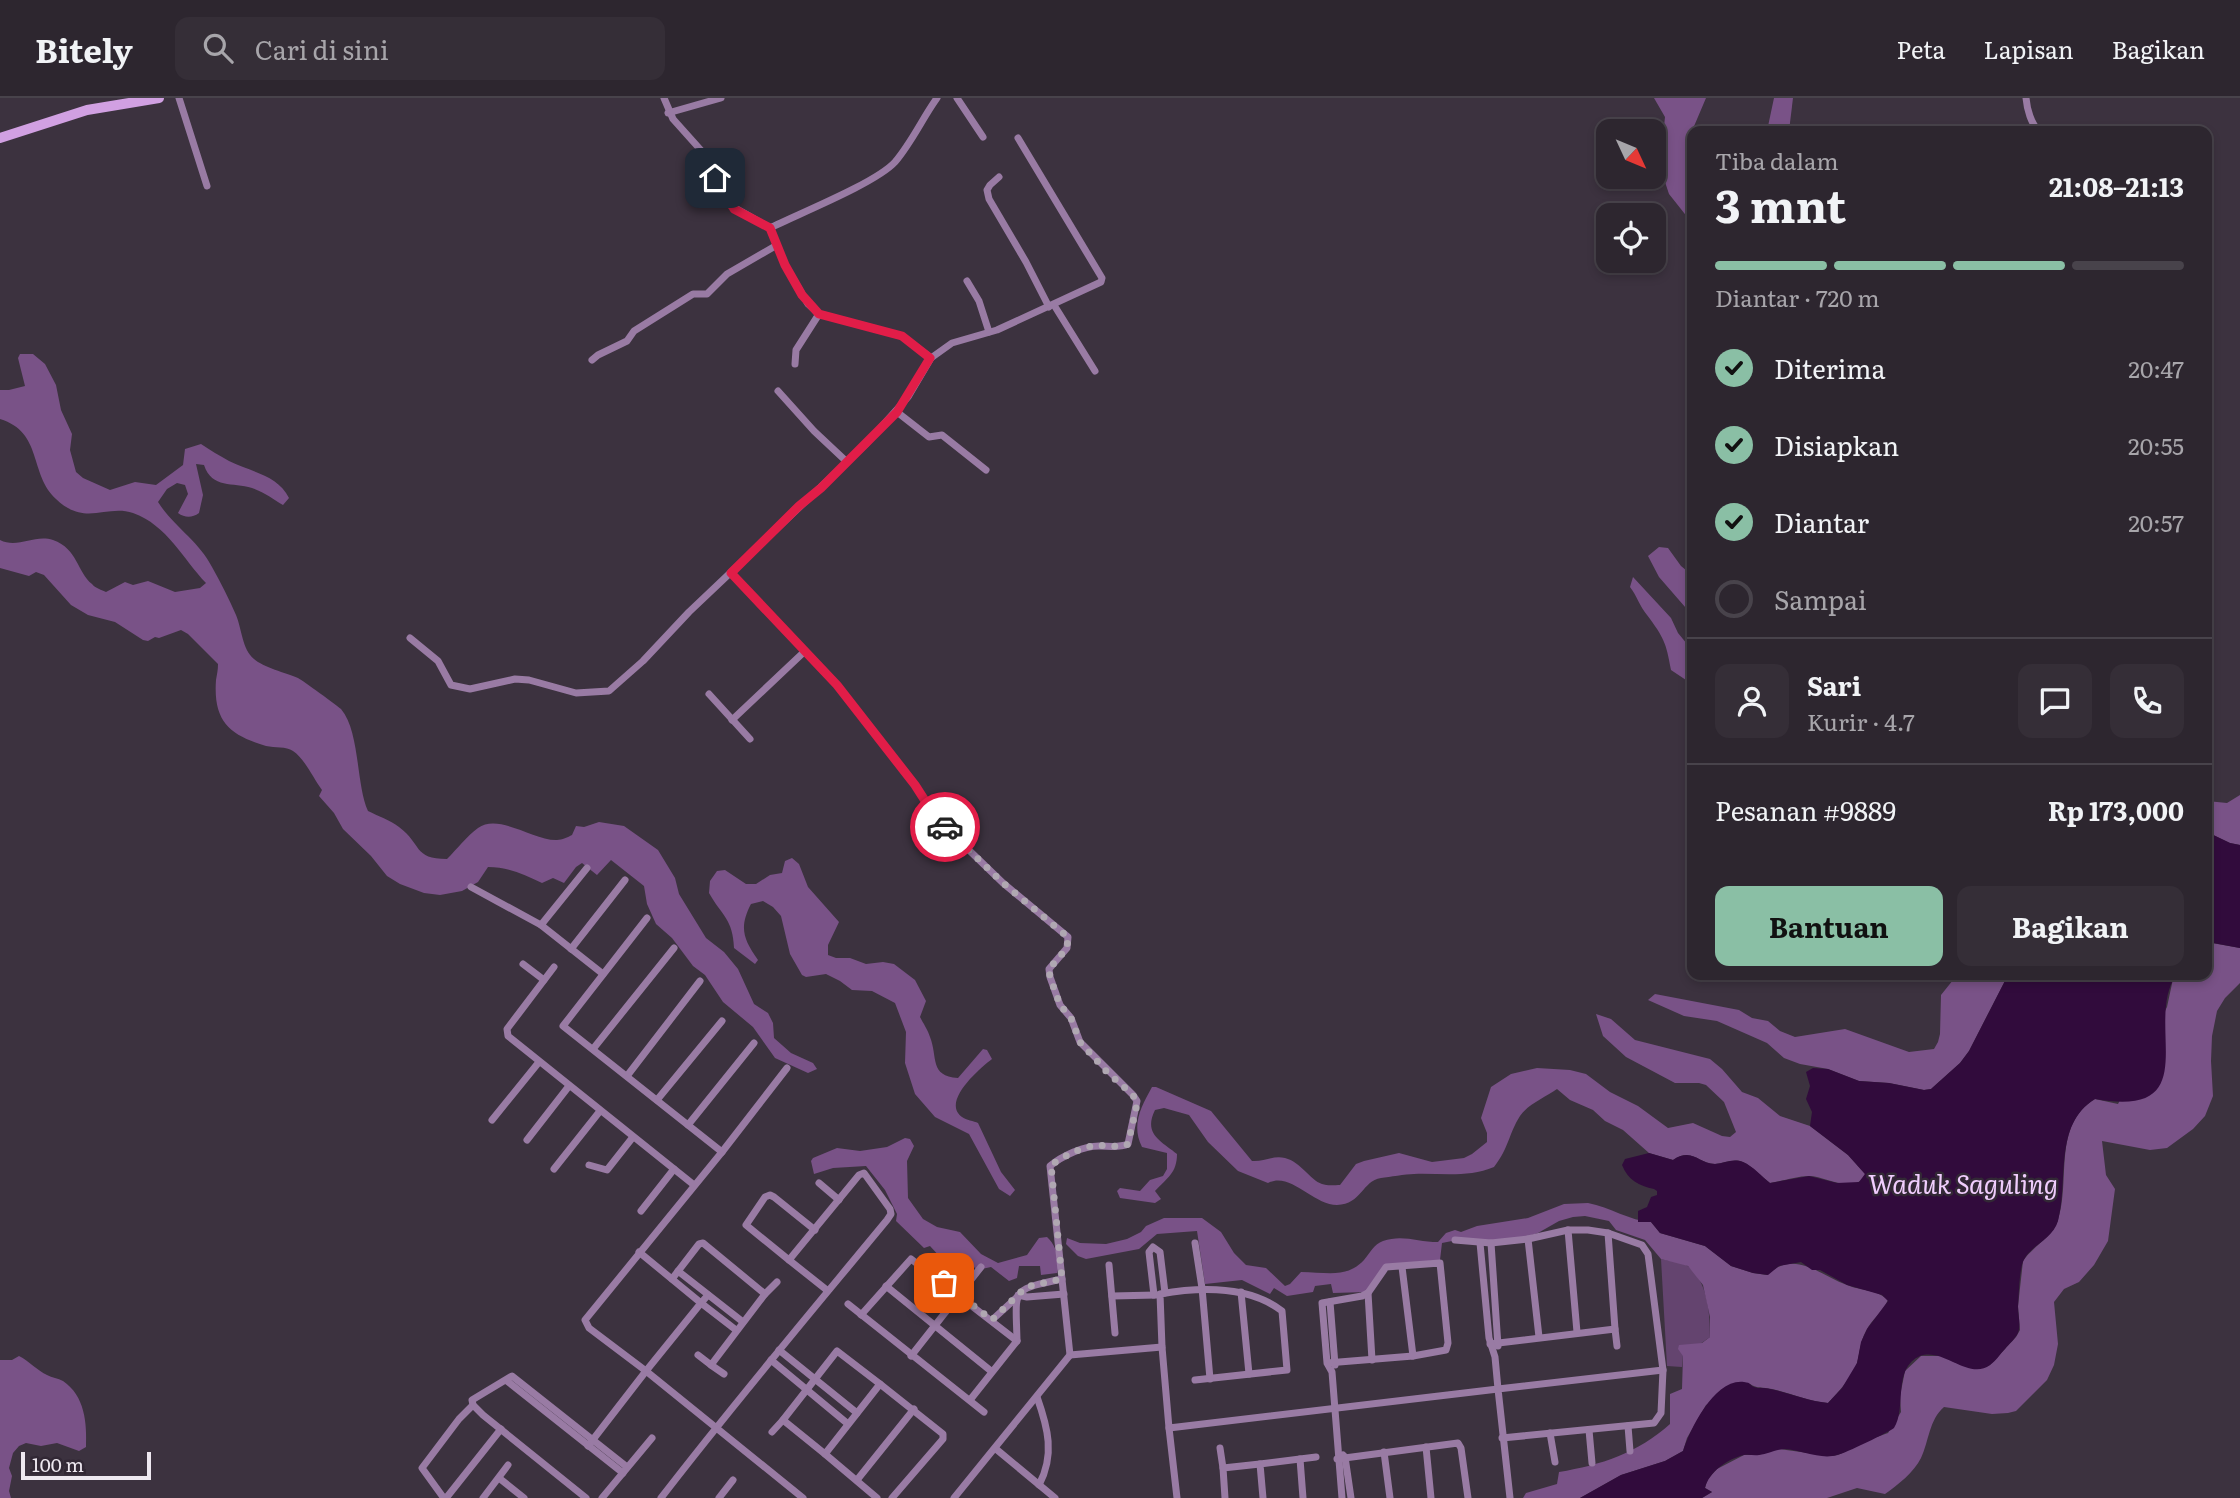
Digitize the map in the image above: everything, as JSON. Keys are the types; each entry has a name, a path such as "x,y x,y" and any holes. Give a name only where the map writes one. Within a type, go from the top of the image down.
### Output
{"street":[{"path":"0,138 87,110 159,98"},
{"path":"179,98 207,186"},
{"path":"664,98 668,113 707,157 730,205 770,228 802,295 819,314 902,336 930,358"},
{"path":"668,113 721,98"},
{"path":"770,228 868,180 893,164 937,98"},
{"path":"957,98 983,137"},
{"path":"2026,98 2034,126"},
{"path":"410,638 433,655 449,682 459,688 470,689 515,679 529,680 576,693 609,691 643,661 689,612 897,412 930,358 952,343 989,332 1051,306 1098,285 1102,280 1018,138"},
{"path":"999,177 987,190 989,199 1051,306 1095,370"},
{"path":"592,360 627,341 634,331 693,294 707,294 727,274 777,245"},
{"path":"967,281 979,300 989,332"},
{"path":"795,364 796,351 819,314"},
{"path":"778,391 847,462"},
{"path":"897,412 929,437 942,435 986,470"},
{"path":"731,573 844,693 946,827 1003,883 1069,940 1067,948 1049,969 1060,1005 1071,1018 1077,1037 1084,1047 1133,1095 1137,1104 1128,1144 1094,1146 1051,1165 1070,1355 954,1498"},
{"path":"732,720 805,651"},
{"path":"709,694 750,739"},
{"path":"541,925 587,868"},
{"path":"571,949 625,880"},
{"path":"471,887 541,925 603,974"},
{"path":"647,918 563,1026 722,1152"},
{"path":"593,1049 674,948"},
{"path":"523,964 544,980"},
{"path":"554,967 506,1032 539,1062 694,1185"},
{"path":"626,1076 700,981"},
{"path":"657,1100 722,1021"},
{"path":"688,1125 754,1043"},
{"path":"492,1120 539,1062"},
{"path":"787,1068 585,1320 589,1328 803,1498"},
{"path":"527,1140 569,1086"},
{"path":"554,1169 600,1111"},
{"path":"589,1165 607,1170 634,1137"},
{"path":"641,1212 674,1169"},
{"path":"665,1497 716,1427 887,1220 891,1211 864,1173 859,1175 789,1260"},
{"path":"819,1183 839,1200"},
{"path":"815,1230 772,1195 765,1197 746,1225 828,1291"},
{"path":"1568,1230 1577,1332"},
{"path":"1455,1240 1491,1244 1568,1230 1608,1233 1642,1245 1646,1249 1663,1370 1660,1416 1654,1423 1502,1438"},
{"path":"1608,1233 1617,1346"},
{"path":"1528,1239 1539,1337"},
{"path":"672,1279 699,1244 703,1243 765,1294"},
{"path":"1195,1243 1210,1379"},
{"path":"1480,1243 1495,1344"},
{"path":"1491,1244 1495,1357 1510,1498"},
{"path":"1159,1294 1149,1252 1153,1247 1160,1252 1162,1347 1177,1498"},
{"path":"639,1252 736,1330"},
{"path":"861,1315 912,1259 1017,1341"},
{"path":"1327,1363 1443,1352 1448,1345 1441,1264 1437,1262 1386,1268 1368,1293 1331,1302 1324,1301 1322,1306 1327,1363 1332,1372 1341,1456 1342,1498"},
{"path":"1109,1265 1115,1333"},
{"path":"911,1356 981,1267"},
{"path":"1402,1267 1413,1356"},
{"path":"678,1271 743,1322"},
{"path":"992,1320 1026,1287 1062,1279"},
{"path":"711,1365 776,1282"},
{"path":"886,1286 991,1371"},
{"path":"1112,1296 1159,1294 1202,1288 1241,1292 1282,1311 1288,1367 1284,1372 1195,1380"},
{"path":"1241,1292 1249,1374"},
{"path":"1368,1293 1372,1360"},
{"path":"1017,1296 1063,1294"},
{"path":"590,1443 708,1295"},
{"path":"970,1400 1017,1341 1017,1296"},
{"path":"1331,1302 1336,1363 1332,1372"},
{"path":"848,1304 984,1412"},
{"path":"1495,1344 1615,1329"},
{"path":"1070,1355 1162,1347"},
{"path":"779,1350 857,1413"},
{"path":"772,1432 837,1351 840,1351 941,1430 943,1439 892,1498"},
{"path":"698,1355 724,1374"},
{"path":"771,1360 848,1424"},
{"path":"1170,1428 1663,1370"},
{"path":"586,1498 473,1405 473,1399 512,1376 625,1470"},
{"path":"825,1454 880,1384"},
{"path":"1037,1397 1045,1420 1049,1446 1047,1469 1039,1485"},
{"path":"473,1405 458,1419 422,1468 443,1497 447,1497 501,1429"},
{"path":"857,1480 914,1409"},
{"path":"783,1420 877,1498"},
{"path":"1628,1426 1630,1451"},
{"path":"1589,1430 1592,1463"},
{"path":"1550,1433 1555,1462"},
{"path":"602,1498 652,1438"},
{"path":"1341,1456 1456,1443 1461,1446 1468,1498"},
{"path":"1426,1447 1430,1498"},
{"path":"1220,1448 1225,1498"},
{"path":"996,1449 1055,1498"},
{"path":"1384,1452 1390,1498"},
{"path":"1341,1456 1351,1498"},
{"path":"1223,1468 1316,1457"},
{"path":"1300,1459 1303,1498"},
{"path":"1260,1464 1263,1498"},
{"path":"483,1498 508,1465"},
{"path":"499,1478 524,1498"},
{"path":"724,1496 733,1480"}],"shaded area":[{"path":"1654,98 1706,98 1694,126 1687,126 1687,217 1669,194 1666,185 1665,119"},
{"path":"1774,98 1793,98 1790,126 1768,126"},
{"path":"20,354 33,354 45,364 56,385 61,410 72,434 70,450 76,472 83,478 110,490 135,482 156,485 183,465 185,449 201,444 229,461 271,479 284,490 289,498 283,505 252,488 218,481 212,478 204,465 196,464 203,495 199,513 188,517 178,513 188,494 185,485 177,483 167,489 158,502 207,558 238,620 250,655 263,665 298,678 341,709 352,731 361,787 368,811 399,827 423,853 447,859 474,831 486,824 506,825 557,840 572,835 576,826 584,827 599,822 624,826 658,850 675,878 679,894 706,938 724,952 738,969 754,1004 768,1013 773,1023 774,1038 791,1053 813,1063 817,1069 808,1073 775,1058 753,1027 723,1002 705,975 693,966 672,938 656,924 647,904 644,886 611,860 597,875 582,863 564,883 553,878 542,883 516,872 488,867 478,882 462,891 440,895 424,893 400,884 387,876 343,829 334,813 319,796 322,790 297,754 287,748 253,742 226,725 217,706 218,664 188,634 181,630 148,641 143,640 115,622 88,615 71,605 44,575 36,572 29,576 0,568 0,540 13,543 46,539 68,549 87,579 106,592 125,582 133,585 148,581 175,592 200,588 206,583 165,534 145,518 123,511 76,512 56,499 42,478 23,433 14,425 0,419 0,390 25,386 18,358"},
{"path":"1659,547 1668,548 1687,571 1687,609 1659,577 1648,556"},
{"path":"1633,577 1671,618 1687,644 1687,681 1671,670 1664,641 1630,587"},
{"path":"2240,795 2240,845 2212,834 2212,802 2227,803"},
{"path":"792,858 799,864 808,887 839,922 828,945 828,955 850,958 866,964 894,964 915,980 926,1001 920,1017 929,1034 936,1064 943,1074 958,1078 983,1049 987,1050 992,1059 964,1086 956,1103 957,1111 964,1118 978,1123 1001,1172 1015,1190 1010,1196 999,1189 969,1134 935,1117 915,1094 905,1063 906,1032 895,1003 872,991 852,990 826,974 806,977 802,975 790,954 781,916 763,901 751,904 744,926 746,939 758,960 755,964 734,948 732,930 709,893 710,881 717,871 725,870 746,884 756,884 770,875 782,873 785,861"},
{"path":"2212,943 2240,948 2240,983 2217,1011 2212,1036 2213,1096 2205,1116 2193,1129 2167,1148 2150,1150 2102,1141 2106,1175 2115,1189 2108,1241 2094,1265 2079,1282 2064,1289 2054,1302 2058,1344 2054,1365 2047,1380 2016,1411 1992,1414 1944,1407 1932,1424 1918,1463 1885,1494 1857,1488 1827,1498 1702,1498 1712,1492 1705,1488 1707,1480 1717,1469 1744,1455 1758,1455 1779,1449 1838,1455 1888,1433 1901,1412 1900,1396 1905,1371 1921,1356 1943,1356 1956,1363 1983,1368 1990,1365 2020,1330 2018,1306 2023,1261 2052,1231 2058,1220 2062,1204 2065,1154 2073,1123 2082,1110 2095,1099 2118,1104 2167,1007 2173,980 2212,980"},
{"path":"1953,980 2005,980 1969,1051 1960,1063 1931,1089 1924,1090 1889,1083 1859,1081 1828,1069 1800,1064 1784,1058 1767,1043 1717,1021 1684,1016 1648,1000 1655,994 1739,1010 1752,1018 1768,1021 1780,1031 1795,1037 1845,1029 1909,1052 1934,1049 1938,1042 1941,995"},
{"path":"1596,1014 1611,1019 1635,1040 1710,1059 1742,1092 1758,1098 1780,1116 1810,1126 1848,1155 1865,1174 1855,1184 1809,1176 1770,1183 1739,1161 1715,1164 1686,1155 1673,1160 1649,1153 1623,1130 1605,1121 1593,1110 1570,1100 1557,1089 1523,1112 1494,1167 1464,1174 1410,1174 1381,1178 1370,1183 1352,1201 1337,1205 1319,1200 1285,1181 1268,1183 1238,1171 1208,1142 1189,1115 1164,1108 1155,1110 1152,1131 1177,1154 1173,1171 1155,1191 1161,1199 1155,1203 1120,1198 1117,1191 1120,1188 1140,1191 1150,1180 1163,1176 1167,1169 1167,1153 1142,1147 1137,1131 1141,1109 1152,1087 1211,1111 1252,1161 1276,1157 1291,1160 1324,1185 1340,1185 1356,1164 1399,1153 1432,1162 1464,1158 1472,1154 1487,1142 1487,1133 1481,1118 1491,1087 1511,1074 1537,1068 1586,1074 1668,1128 1693,1123 1722,1136 1730,1137 1736,1132 1724,1102 1706,1085 1675,1083 1626,1057 1603,1036"},
{"path":"905,1138 910,1139 914,1146 907,1161 908,1198 923,1219 937,1227 960,1232 981,1254 998,1263 1027,1255 1039,1238 1047,1237 1057,1254 1057,1273 1041,1275 1040,1266 1019,1266 1017,1278 1009,1281 991,1267 977,1270 963,1256 944,1275 936,1267 941,1258 930,1246 924,1248 896,1221 897,1214 885,1190 866,1166 833,1168 814,1174 811,1161 813,1158 837,1148 860,1151 887,1147"},
{"path":"1588,1203 1651,1222 1660,1233 1705,1246 1731,1266 1767,1275 1787,1264 1807,1266 1888,1300 1866,1331 1852,1374 1828,1403 1750,1384 1706,1405 1687,1438 1683,1451 1665,1461 1621,1475 1580,1498 1523,1498 1526,1493 1557,1484 1559,1472 1590,1466 1632,1450 1670,1424 1670,1394 1682,1389 1683,1356 1678,1349 1679,1345 1702,1343 1710,1337 1710,1317 1703,1285 1688,1266 1661,1259 1645,1240 1616,1230 1609,1221 1585,1216 1573,1217 1559,1221 1538,1233 1498,1245 1462,1239 1442,1243 1440,1260 1384,1265 1367,1292 1333,1293 1331,1284 1315,1286 1313,1292 1287,1296 1274,1288 1270,1294 1242,1280 1205,1284 1197,1231 1157,1234 1139,1249 1086,1259 1078,1256 1066,1244 1067,1238 1080,1243 1106,1244 1127,1239 1164,1218 1202,1218 1221,1232 1234,1253 1246,1265 1266,1268 1285,1286 1301,1272 1335,1273 1350,1270 1364,1260 1377,1244 1390,1239 1438,1242 1446,1233 1455,1230 1461,1232 1477,1226 1528,1218 1564,1204"},
{"path":"1661,1259 1689,1267 1700,1281 1707,1299 1710,1337 1683,1356 1682,1367 1667,1366"},
{"path":"19,1356 49,1376 63,1381 76,1394 85,1420 86,1447 79,1451 57,1443 41,1446 26,1443 19,1446 13,1453 9,1468 12,1476 9,1491 11,1498 0,1498 0,1360 12,1360"}],"water":[{"path":"2212,834 2240,845 2240,948 2213,943"},
{"name":"Waduk Saguling","path":"2005,980 2174,980 2168,995 2165,1018 2166,1063 2162,1081 2151,1095 2130,1101 2095,1099 2082,1110 2073,1123 2065,1155 2058,1221 2051,1234 2025,1258 2020,1280 2018,1333 1994,1362 1982,1369 1973,1369 1938,1356 1920,1356 1911,1362 1906,1370 1898,1420 1894,1428 1841,1454 1824,1456 1785,1449 1738,1457 1715,1472 1705,1488 1712,1492 1702,1498 1580,1498 1621,1475 1665,1461 1683,1451 1691,1430 1705,1407 1723,1388 1733,1383 1746,1382 1756,1388 1768,1388 1828,1403 1842,1388 1857,1363 1867,1329 1888,1301 1882,1295 1847,1285 1820,1270 1812,1270 1801,1262 1779,1266 1768,1275 1753,1273 1731,1266 1705,1246 1660,1233 1651,1222 1638,1222 1638,1211 1647,1207 1651,1197 1657,1195 1657,1191 1631,1178 1622,1165 1625,1159 1649,1153 1673,1160 1686,1155 1715,1164 1743,1162 1770,1183 1809,1176 1837,1183 1859,1182 1865,1174 1848,1155 1810,1126 1812,1112 1806,1099 1810,1086 1806,1072 1813,1068 1828,1069 1859,1081 1889,1083 1924,1090 1931,1089 1960,1063 1969,1051"}],"way so far":[{"path":"944,1283 992,1320 1026,1287 1062,1279 1049,1168 1078,1151 1094,1146 1128,1144 1137,1104 1133,1095 1084,1047 1077,1037 1073,1021 1060,1005 1049,969 1067,948 1068,937 1003,883 945,827"}],"route":[{"path":"715,178 734,209 770,228 785,265 802,295 819,314 902,336 930,358 897,412 731,573 837,685 945,827"}]}
